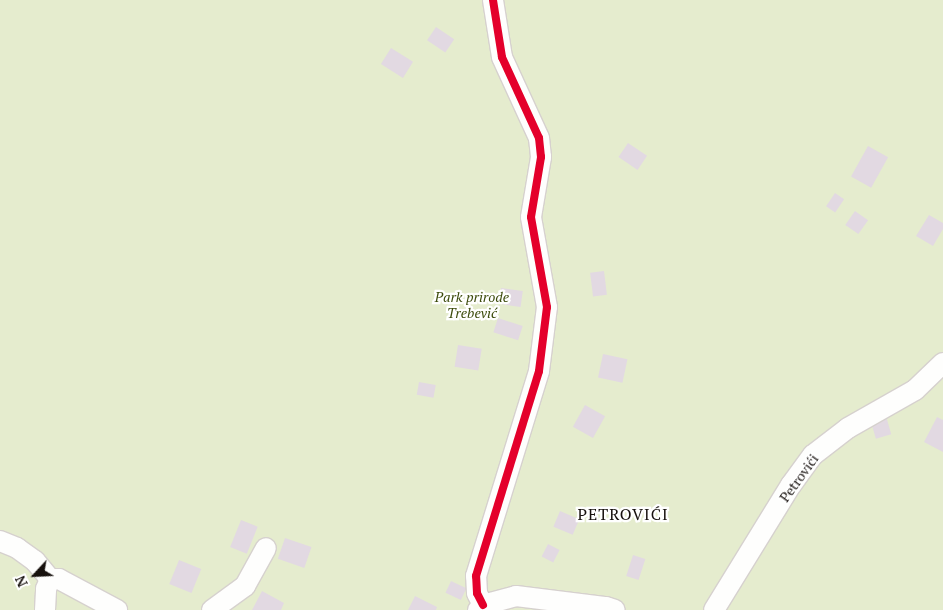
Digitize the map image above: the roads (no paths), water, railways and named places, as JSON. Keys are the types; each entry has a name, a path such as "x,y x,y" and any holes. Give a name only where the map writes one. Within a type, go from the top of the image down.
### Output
{"street":[{"path":"493,0 502,57 539,138 541,157 531,217 547,307 540,371 476,576 477,593 480,608 516,596 606,607 615,610"},
{"name":"Petrovići","path":"714,610 791,485 813,455 848,428 915,390 943,363"},
{"path":"0,541 17,548 35,561 50,579"},
{"path":"212,610 245,586 266,548"},
{"path":"50,579 59,578 117,610"},
{"path":"45,610 46,589 50,579"}],"district":[{"name":"PETROVIĆI","path":"623,514"}],"park label":[{"name":"Park prirode Trebević","path":"472,306"}]}
